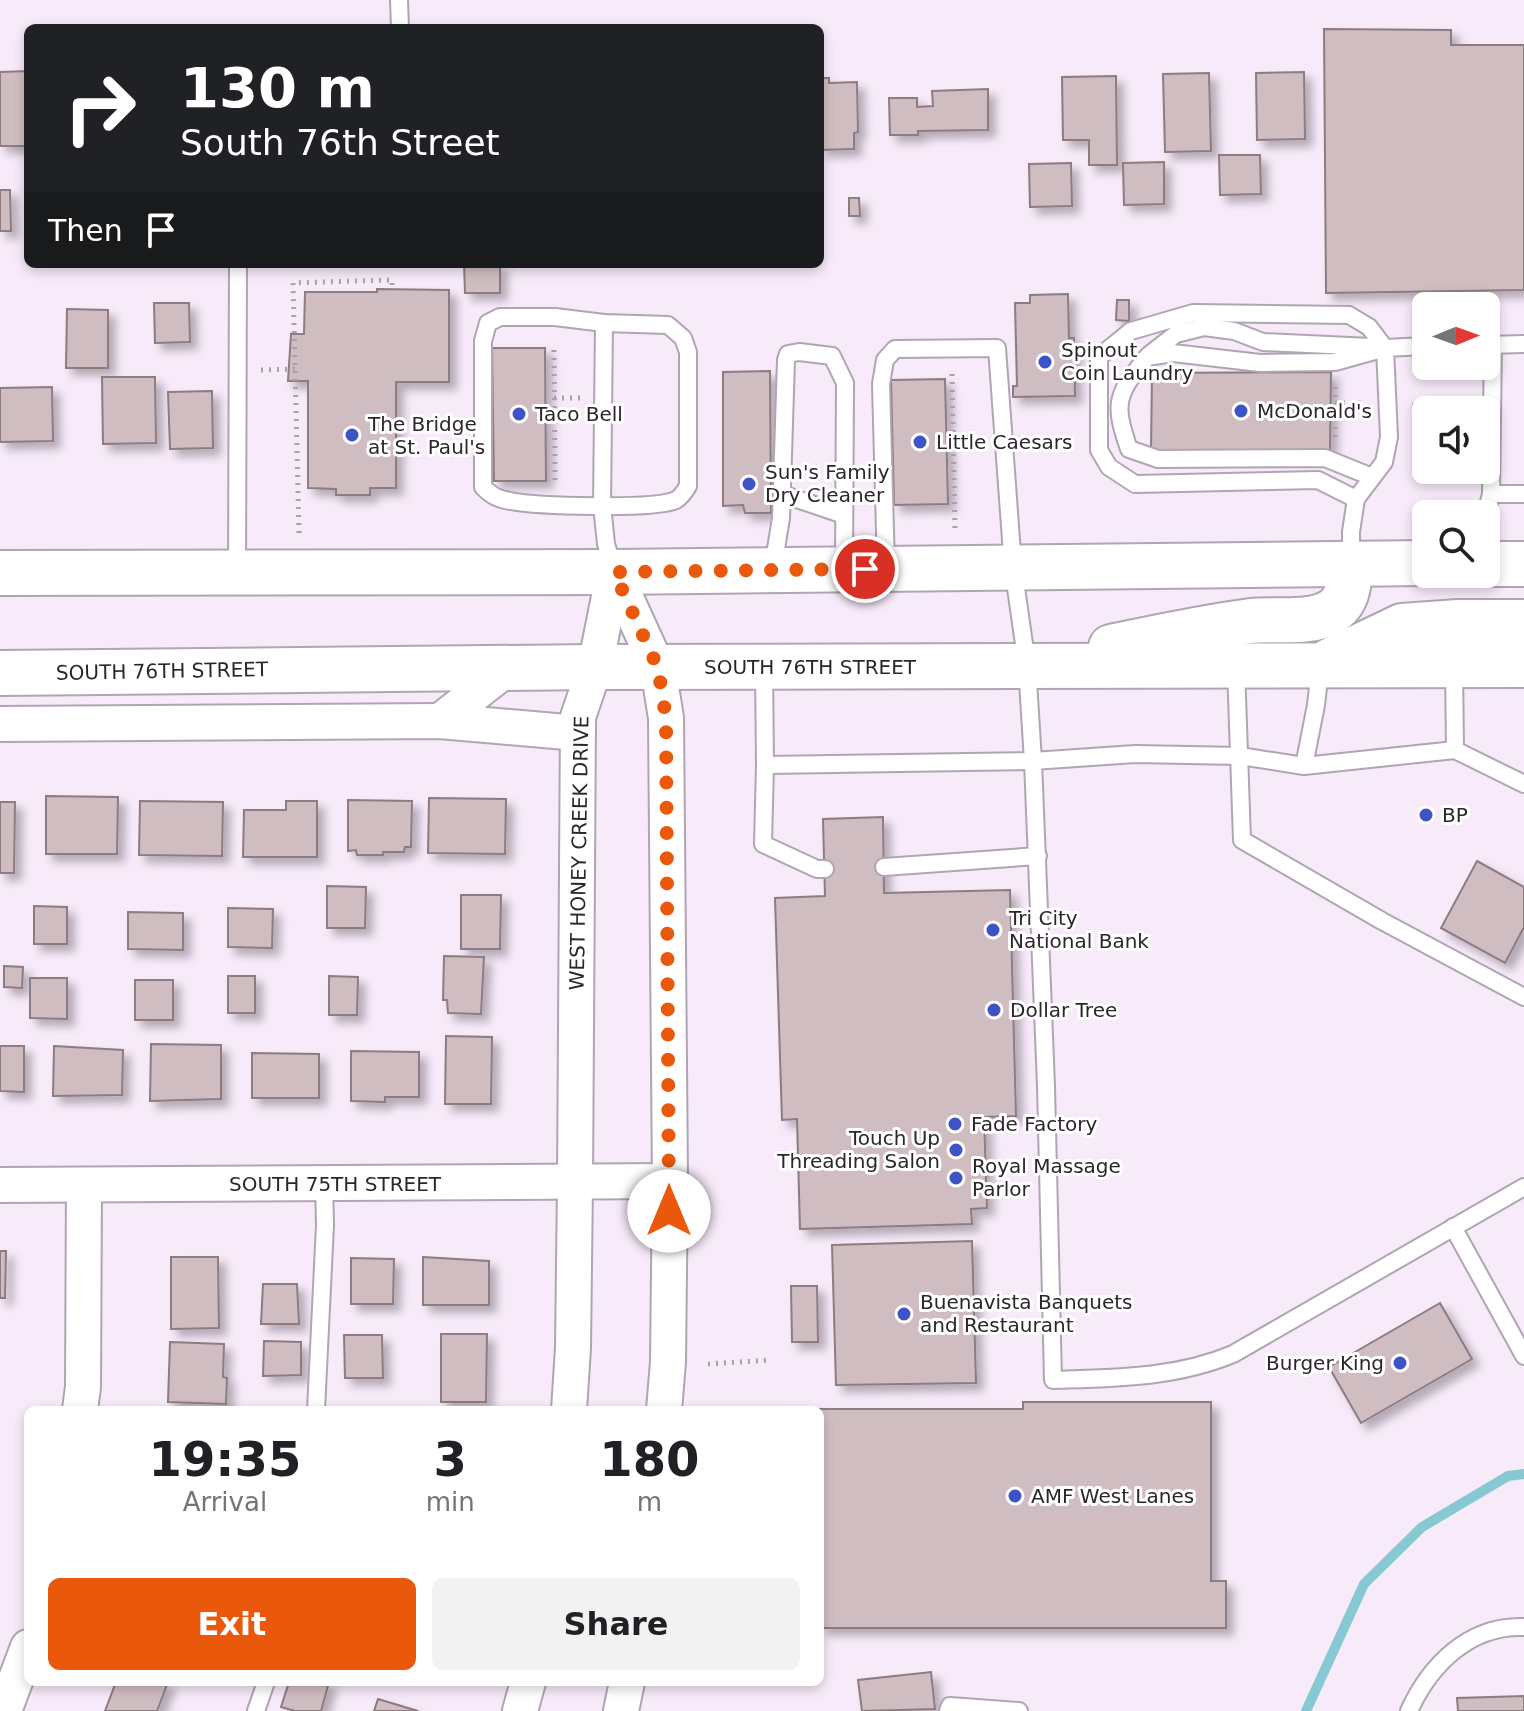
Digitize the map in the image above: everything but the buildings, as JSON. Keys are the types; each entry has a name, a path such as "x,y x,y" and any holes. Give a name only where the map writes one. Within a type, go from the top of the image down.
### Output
{"main road":[{"path":"1027,665 1211,627 1330,613 1347,594 1351,563"},
{"path":"0,573 614,572 1412,563"},
{"path":"1500,564 1524,564"},
{"path":"1320,666 1402,626 1524,622"},
{"name":"SOUTH 76TH STREET","path":"0,673 595,667 1524,665"}],"street":[{"name":"WEST HONEY CREEK DRIVE","path":"569,1406 573,1348 578,717 595,667 614,572"},
{"path":"614,572 658,668 666,718 670,1181 668,1362 664,1406"},
{"path":"440,721 508,668"},
{"path":"0,724 440,721 578,733"},
{"name":"SOUTH 75TH STREET","path":"0,1185 670,1181"},
{"path":"81,1406 84,1185"},
{"path":"4,1711 24,1658"},
{"path":"520,1711 527,1686"},
{"path":"621,1711 626,1686"}],"lane":[{"path":"399,0 400,24"},
{"path":"237,572 238,268"},
{"path":"1351,563 1351,532 1356,499 1384,462 1389,437 1385,348 1369,327 1349,315 1193,313 1131,331 1099,357 1099,450 1109,467 1135,484 1318,480 1356,499"},
{"path":"500,317 555,317 604,323 668,325 683,338 688,352 688,486 679,499 660,504 512,502 493,496 483,487 483,341 488,323 500,317"},
{"path":"604,323 602,505 606,544 614,572"},
{"path":"1372,477 1325,458 1158,459 1129,449 1119,419 1123,386 1147,357 1176,334 1204,327 1234,331 1263,342 1412,347"},
{"path":"1500,344 1524,344"},
{"path":"865,569 885,360 895,349 997,348 1013,567 1027,665 1033,761 1053,1380 1167,1373 1207,1365 1233,1354 1524,1187"},
{"path":"1147,357 1173,353 1260,363 1335,362 1385,348"},
{"path":"773,570 781,518 788,354 799,352 832,356 845,383 844,515 865,569"},
{"path":"1489,380 1490,500"},
{"path":"782,494 844,515"},
{"path":"1491,494 1524,494"},
{"path":"1454,665 1455,750"},
{"path":"1236,666 1242,840 1395,928 1524,997"},
{"path":"1304,766 1320,666"},
{"path":"764,667 763,844 817,869 825,869"},
{"path":"765,765 1033,761 1135,754 1240,756 1304,766 1455,750 1524,784"},
{"path":"884,867 1038,856"},
{"path":"316,1406 325,1225 324,1184"},
{"path":"1453,1227 1524,1356"},
{"path":"1409,1711 1440,1660 1482,1634 1524,1627"},
{"path":"256,1711 265,1686"},
{"path":"1418,1692 1420,1711"},
{"path":"948,1711 950,1706 1019,1711"}],"path":[{"path":"299,533 293,283 392,280 392,289"},
{"path":"952,349 955,532"},
{"path":"554,350 555,488"},
{"path":"1335,362 1335,443 1344,443"},
{"path":"237,371 296,369"},
{"path":"708,1364 771,1360"}],"waterway":[{"path":"1306,1711 1364,1584 1422,1527 1508,1476 1524,1474"}],"place":[{"name":"Spinout Coin Laundry","path":"1045,362"},
{"name":"McDonald's","path":"1241,411"},
{"name":"Taco Bell","path":"519,414"},
{"name":"The Bridge at St. Paul's","path":"352,435"},
{"name":"Little Caesars","path":"920,442"},
{"name":"Sun's Family Dry Cleaner","path":"749,484"},
{"name":"BP","path":"1426,815"},
{"name":"Tri City National Bank","path":"993,930"},
{"name":"Dollar Tree","path":"994,1010"},
{"name":"Fade Factory","path":"955,1124"},
{"name":"Touch Up Threading Salon","path":"956,1150"},
{"name":"Royal Massage Parlor","path":"956,1178"},
{"name":"Buenavista Banquets and Restaurant","path":"904,1314"},
{"name":"Burger King","path":"1400,1363"},
{"name":"AMF West Lanes","path":"1015,1496"}],"route":[{"path":"669,1211 666,718 658,668 614,572 865,569"}]}
